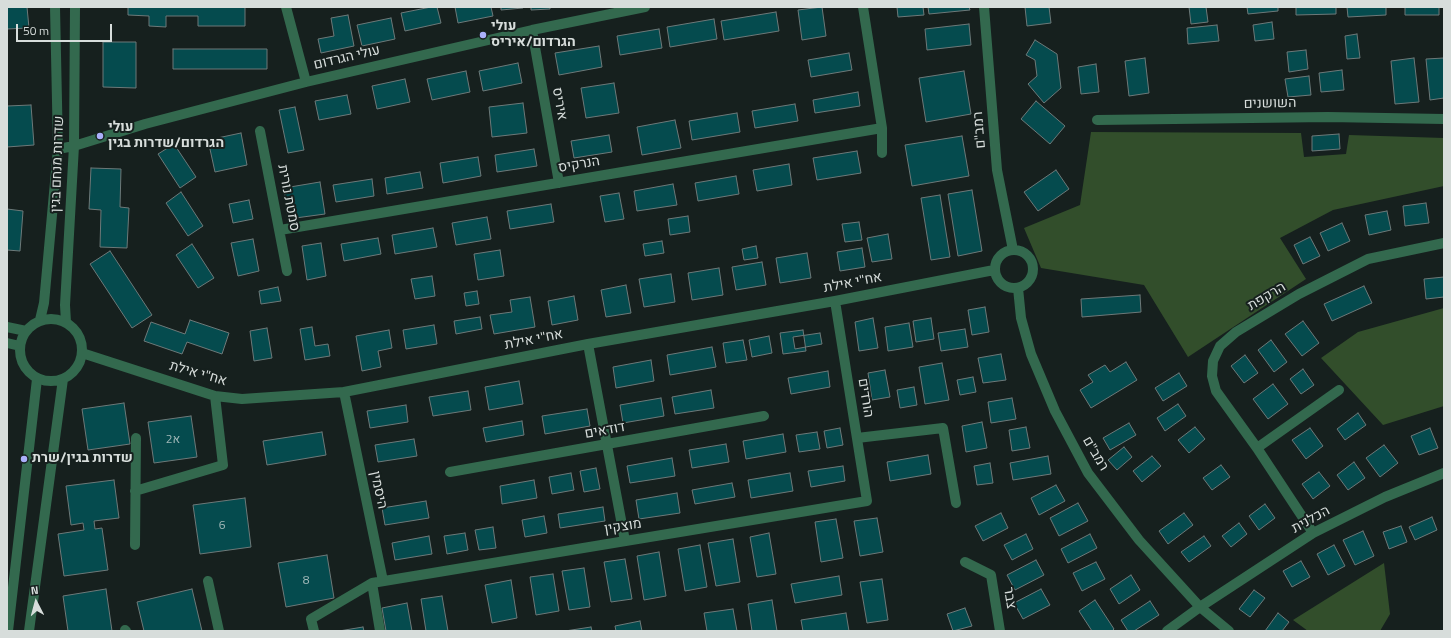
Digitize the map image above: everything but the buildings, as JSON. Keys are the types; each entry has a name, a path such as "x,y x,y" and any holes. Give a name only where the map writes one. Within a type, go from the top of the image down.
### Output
{"street":[{"name":"שדרות מנחם בגין","path":"40,320 44,303 58,148 55,7"},
{"name":"שדרות מנחם בגין","path":"66,322 65,305 74,146 75,7"},
{"path":"286,7 306,82"},
{"name":"עולי הגרדום","path":"58,148 74,146 145,124 306,82 620,9 645,7"},
{"path":"864,7 882,128 882,153"},
{"name":"רמב\"ם","path":"984,7 997,170 1013,250"},
{"name":"איריס","path":"532,30 559,182"},
{"name":"השושנים","path":"1097,120 1328,117 1444,119"},
{"name":"הנרקיס","path":"280,230 882,128"},
{"name":"סמטת נורית","path":"260,131 288,271"},
{"name":"הרקפת","path":"1313,533 1257,448 1216,390 1212,376 1213,361 1220,346 1236,332 1299,294 1368,259 1444,243"},
{"path":"1013,250 1022,252 1027,256 1031,261 1033,268 1029,281 1018,288 1011,288 999,282 994,270 997,260 1001,255 1013,250"},
{"name":"אח\"י אילת","path":"82,353 216,396 242,399 344,392 588,344 835,301 994,270"},
{"name":"רמב\"ם","path":"1018,288 1021,318 1031,354 1054,411 1088,473 1139,540 1200,607 1229,631"},
{"name":"הורדים","path":"835,301 867,501"},
{"path":"56,318 66,322 77,332 82,342 82,353 79,364 72,373 63,379 48,382 37,379 28,373 22,364 19,353 26,331 30,325 40,320 56,318"},
{"path":"7,327 26,331"},
{"path":"7,343 20,346"},
{"path":"588,344 625,541"},
{"path":"8,631 37,379"},
{"path":"29,631 63,379"},
{"path":"1257,448 1339,390"},
{"name":"היסמין","path":"344,392 383,581"},
{"path":"135,491 223,465 216,396"},
{"name":"דודאים","path":"450,472 764,416"},
{"path":"857,438 943,428 956,503"},
{"path":"135,545 136,438"},
{"name":"הכלנית","path":"1167,631 1200,607 1313,533 1385,497 1444,473"},
{"name":"מוצקין","path":"383,581 867,501"},
{"name":"צבר","path":"965,562 992,575 1000,631"},
{"path":"208,581 219,631"},
{"path":"314,631 311,619 372,583 383,581"},
{"path":"372,583 380,631"}],"green space":[{"path":"1091,132 1301,133 1304,157 1346,154 1349,135 1444,138 1444,186 1333,210 1280,238 1306,279 1188,357 1144,285 1041,268 1024,228 1080,205"},
{"path":"1444,308 1444,406 1383,425 1321,358 1358,332"},
{"path":"1384,563 1390,614 1380,631 1308,631 1293,620"}],"place":[{"name":"עולי הגרדום/איריס","path":"483,35"},
{"name":"עולי הגרדום/שדרות בגין","path":"100,136"},
{"name":"שדרות בגין/שרת","path":"24,459"}]}
